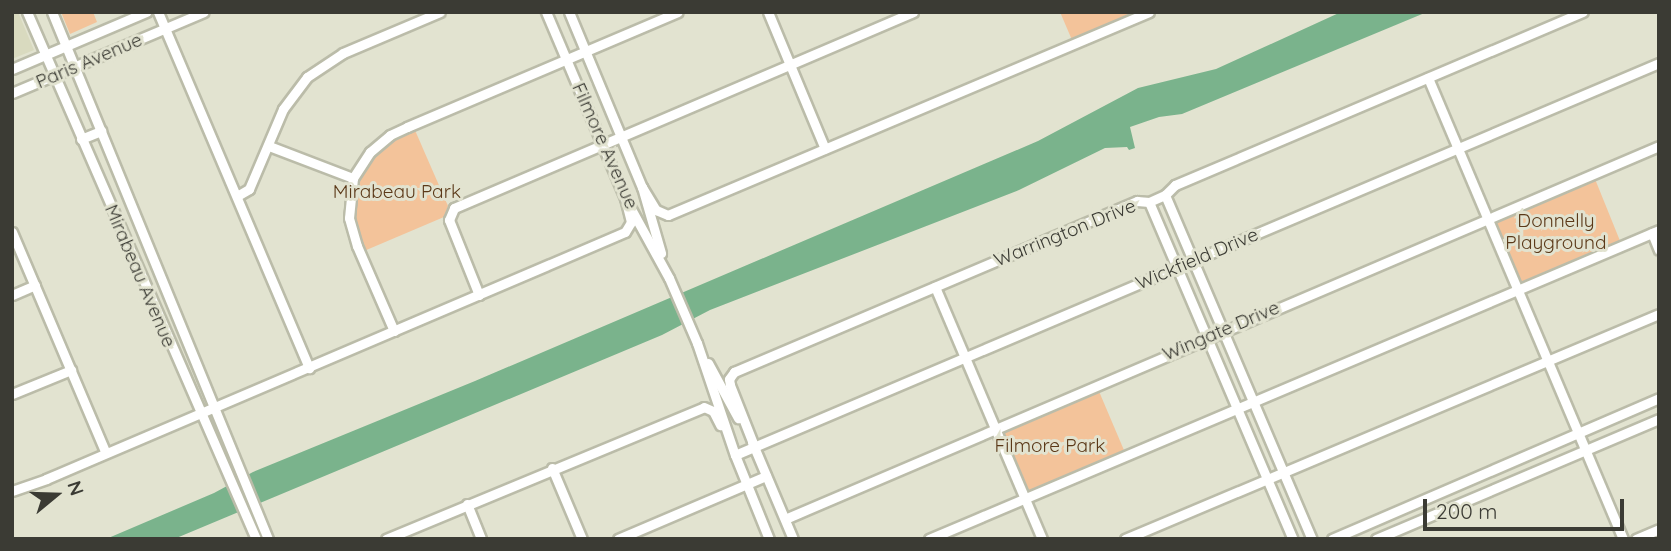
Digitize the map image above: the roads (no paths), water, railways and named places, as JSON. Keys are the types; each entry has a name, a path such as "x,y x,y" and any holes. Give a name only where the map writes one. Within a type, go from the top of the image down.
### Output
{"street":[{"name":"Mirabeau Avenue","path":"27,12 199,413 230,464"},
{"name":"Mirabeau Avenue","path":"52,12 214,407 230,464 256,524 268,539"},
{"name":"Paris Avenue","path":"12,69 146,12"},
{"path":"158,12 309,368"},
{"name":"Paris Avenue","path":"12,93 204,12"},
{"path":"237,196 249,189 283,109 307,76 343,53 440,12"},
{"name":"Filmore Avenue","path":"546,12 625,198 669,278 697,343 734,455 769,539"},
{"name":"Filmore Avenue","path":"569,12 642,187 669,278"},
{"path":"394,331 351,229 349,205 353,178 370,152 390,135 678,12"},
{"path":"768,12 825,149"},
{"path":"479,295 452,230 450,213 462,204 913,12"},
{"path":"642,187 656,210 668,215 1149,12"},
{"name":"Warrington Drive","path":"754,446 730,385 731,375 1137,201 1149,202 1165,195 1175,185 1583,12"},
{"name":"Wickfield Drive","path":"734,455 1659,64"},
{"path":"1428,79 1623,539"},
{"path":"81,139 101,131"},
{"path":"269,146 353,178"},
{"name":"Wingate Drive","path":"785,519 1659,146"},
{"path":"1165,195 1312,539"},
{"path":"12,491 309,368 625,232 631,222 625,198"},
{"path":"1149,202 1293,539"},
{"path":"12,232 106,453"},
{"path":"929,539 1655,232 1659,250"},
{"path":"12,295 35,285"},
{"path":"935,287 1042,539"},
{"path":"1125,539 1659,314"},
{"name":"Filmore Avenue","path":"697,343 754,446 793,539"},
{"path":"176,358 191,351"},
{"path":"12,394 71,370"},
{"path":"1332,539 1659,398"},
{"path":"386,539 704,407 713,411 717,417 734,455"},
{"path":"1376,539 1659,419"},
{"path":"552,468 582,539"},
{"path":"618,539 766,476"},
{"path":"467,504 481,539"},
{"name":"Mirabeau Avenue","path":"256,524 256,539"},
{"path":"1636,539 1659,529"}],"park label":[{"name":"Mirabeau Park","path":"397,192"},
{"name":"Donnelly Playground","path":"1556,232"},
{"name":"Filmore Park","path":"1050,446"}]}
